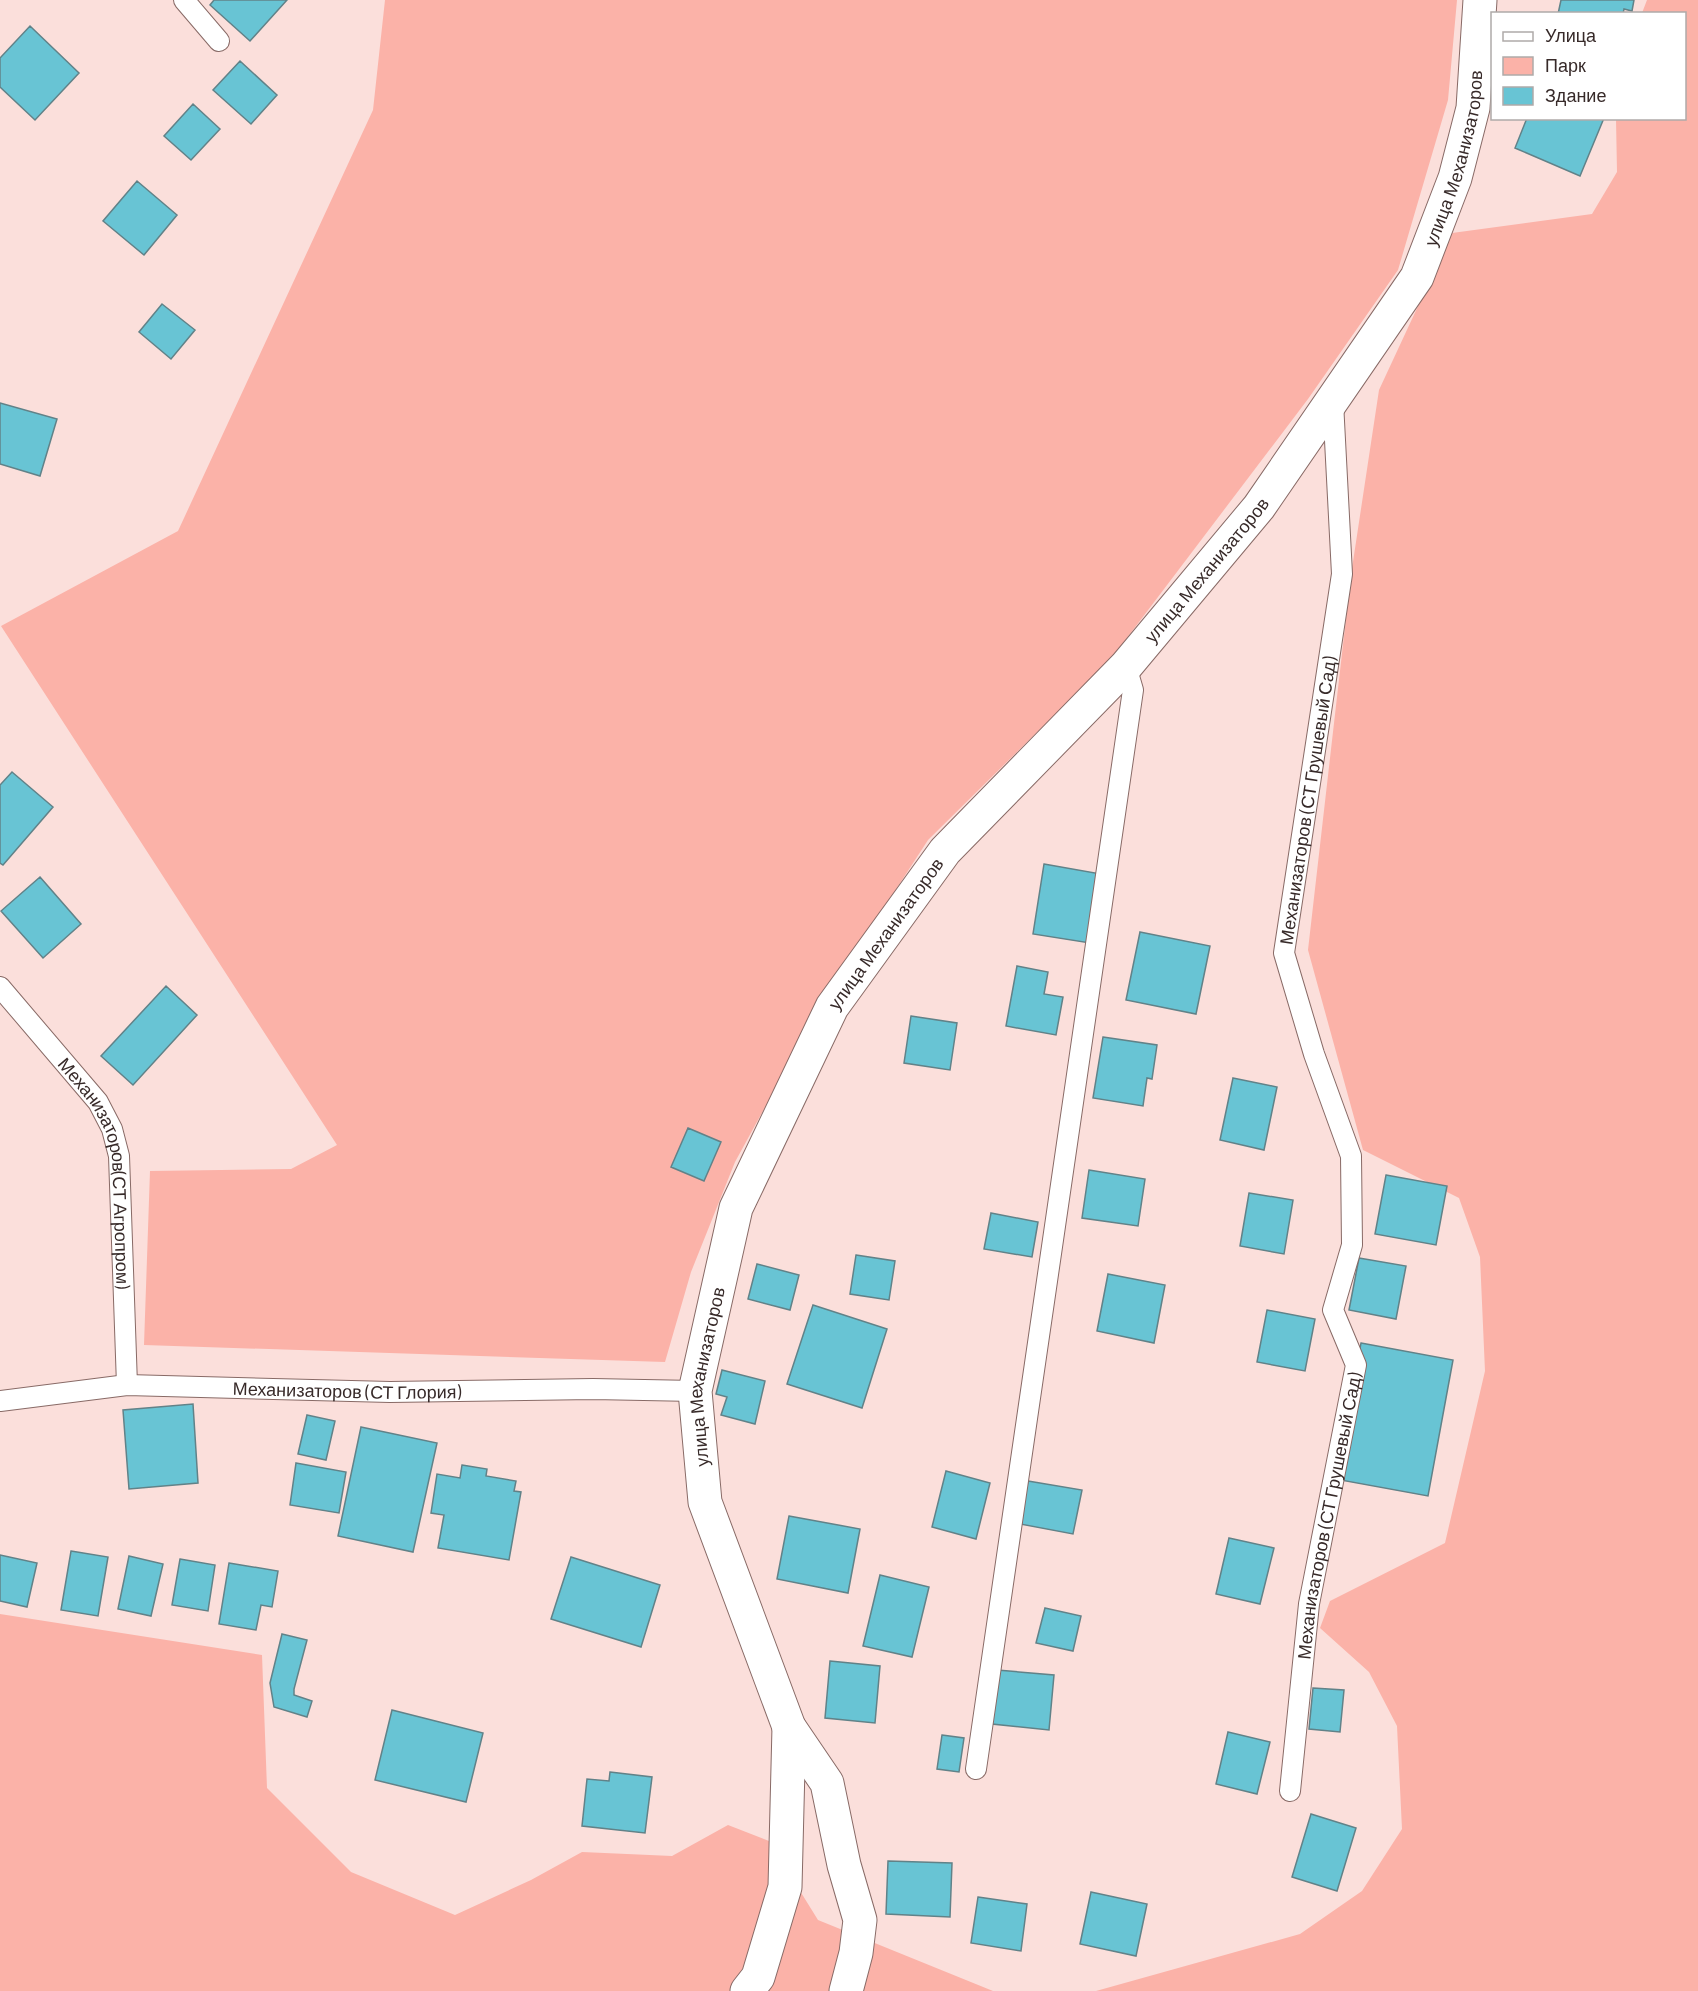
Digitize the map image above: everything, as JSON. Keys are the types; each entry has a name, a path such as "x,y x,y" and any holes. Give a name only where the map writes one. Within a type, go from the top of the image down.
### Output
{"street":[{"name":"улица Механизаторов","path":"846,1991 856,1953 860,1920 844,1865 827,1783 789,1727 705,1502 695,1391 736,1208 832,1007 945,851 1126,666 1259,507 1417,277 1455,178 1473,108 1480,0"},
{"path":"747,1991 758,1977 785,1887 789,1727"}],"lane":[{"path":"184,0 219,41"},
{"name":"Механизаторов (СТ Грушевый Сад)","path":"1290,1791 1309,1604 1356,1365 1333,1310 1352,1245 1351,1156 1314,1054 1284,953 1342,574 1333,399"},
{"path":"976,1769 1133,690 1126,666"},
{"name":"Механизаторов(СТ Агропром)","path":"0,987 98,1102 112,1129 119,1156 127,1385"},
{"name":"Механизаторов (СТ Глория)","path":"0,1401 127,1385 390,1392 593,1389 695,1391"}],"green space":[{"path":"385,0 1457,0 1448,100 1398,270 1308,399 1111,659 928,840 821,1005 735,1162 691,1272 665,1362 144,1345 150,1171 291,1169 337,1145 1,626 178,531 373,110"},
{"path":"1647,0 1698,0 1698,1991 1096,1991 1300,1934 1362,1891 1402,1829 1397,1726 1369,1672 1320,1628 1330,1601 1445,1543 1485,1371 1480,1257 1459,1198 1363,1150 1308,950 1351,575 1379,390 1452,233 1592,214 1617,172 1616,120 1686,120 1686,12 1642,12"},
{"path":"0,1614 262,1655 267,1788 351,1872 455,1915 531,1880 582,1852 672,1856 728,1825 769,1841 818,1920 993,1991 0,1991"}],"building":[{"path":"214,0 287,0 250,41 210,5"},
{"path":"1561,0 1634,0 1632,11 1624,9 1623,12 1558,12"},
{"path":"30,26 79,73 35,120 0,87 0,58"},
{"path":"240,61 277,95 251,124 213,90"},
{"path":"193,104 220,129 191,160 164,136"},
{"path":"1526,120 1603,120 1580,176 1515,148"},
{"path":"137,181 177,215 144,255 103,221"},
{"path":"162,304 195,330 171,359 139,332"},
{"path":"0,403 57,419 40,476 0,464"},
{"path":"12,772 53,807 3,865 0,863 0,785"},
{"path":"1044,864 1101,874 1090,943 1033,934"},
{"path":"40,877 81,924 43,958 1,911"},
{"path":"1140,932 1210,946 1196,1014 1126,1000"},
{"path":"1017,966 1048,972 1044,994 1063,997 1056,1035 1006,1026"},
{"path":"166,986 197,1015 133,1085 101,1056"},
{"path":"911,1016 957,1023 950,1070 904,1063"},
{"path":"1103,1037 1157,1045 1152,1079 1147,1078 1143,1106 1093,1098"},
{"path":"1233,1078 1277,1087 1264,1150 1220,1140"},
{"path":"688,1128 721,1142 704,1181 671,1167"},
{"path":"1089,1170 1145,1179 1138,1226 1082,1218"},
{"path":"1386,1175 1447,1186 1436,1245 1375,1234"},
{"path":"1249,1193 1293,1200 1284,1254 1240,1246"},
{"path":"991,1213 1038,1222 1032,1257 984,1249"},
{"path":"856,1255 895,1261 889,1300 850,1294"},
{"path":"1359,1258 1406,1266 1396,1319 1349,1310"},
{"path":"757,1264 799,1275 790,1310 748,1299"},
{"path":"1108,1274 1165,1285 1154,1343 1097,1331"},
{"path":"813,1305 887,1329 862,1408 787,1384"},
{"path":"1267,1310 1315,1319 1305,1371 1257,1362"},
{"path":"1361,1343 1453,1360 1428,1496 1335,1479"},
{"path":"722,1370 765,1381 755,1424 721,1415 727,1397 716,1394"},
{"path":"193,1404 198,1483 129,1489 123,1410"},
{"path":"307,1415 335,1421 326,1460 298,1454"},
{"path":"361,1427 437,1443 413,1552 338,1536"},
{"path":"296,1463 346,1472 339,1513 290,1505"},
{"path":"462,1465 487,1469 486,1476 516,1481 514,1491 521,1492 509,1560 438,1548 444,1515 431,1513 437,1474 460,1478"},
{"path":"946,1471 990,1483 976,1539 932,1527"},
{"path":"1028,1481 1082,1490 1073,1534 1020,1524"},
{"path":"789,1516 860,1529 848,1593 777,1579"},
{"path":"1229,1538 1274,1548 1260,1604 1216,1594"},
{"path":"71,1551 108,1557 98,1616 61,1610"},
{"path":"0,1555 37,1563 27,1607 0,1601"},
{"path":"129,1556 163,1564 151,1616 118,1609"},
{"path":"571,1557 660,1585 641,1647 551,1619"},
{"path":"180,1559 215,1565 208,1611 172,1605"},
{"path":"229,1563 278,1571 272,1607 261,1605 256,1630 219,1624"},
{"path":"880,1575 929,1587 912,1657 863,1646"},
{"path":"1045,1608 1081,1616 1073,1651 1036,1643"},
{"path":"282,1634 307,1640 294,1695 312,1701 307,1717 274,1707 270,1683"},
{"path":"830,1661 880,1666 875,1723 825,1718"},
{"path":"997,1670 1054,1675 1049,1730 992,1724"},
{"path":"1313,1688 1344,1690 1340,1732 1309,1729"},
{"path":"392,1710 483,1733 466,1802 375,1780"},
{"path":"1228,1732 1270,1742 1257,1794 1216,1784"},
{"path":"942,1735 964,1738 959,1772 937,1769"},
{"path":"610,1772 652,1777 645,1833 582,1826 587,1779 609,1781"},
{"path":"1311,1814 1356,1828 1337,1891 1292,1877"},
{"path":"888,1861 952,1863 950,1917 886,1914"},
{"path":"1091,1892 1147,1904 1136,1956 1080,1944"},
{"path":"978,1897 1027,1904 1021,1951 971,1943"}]}
